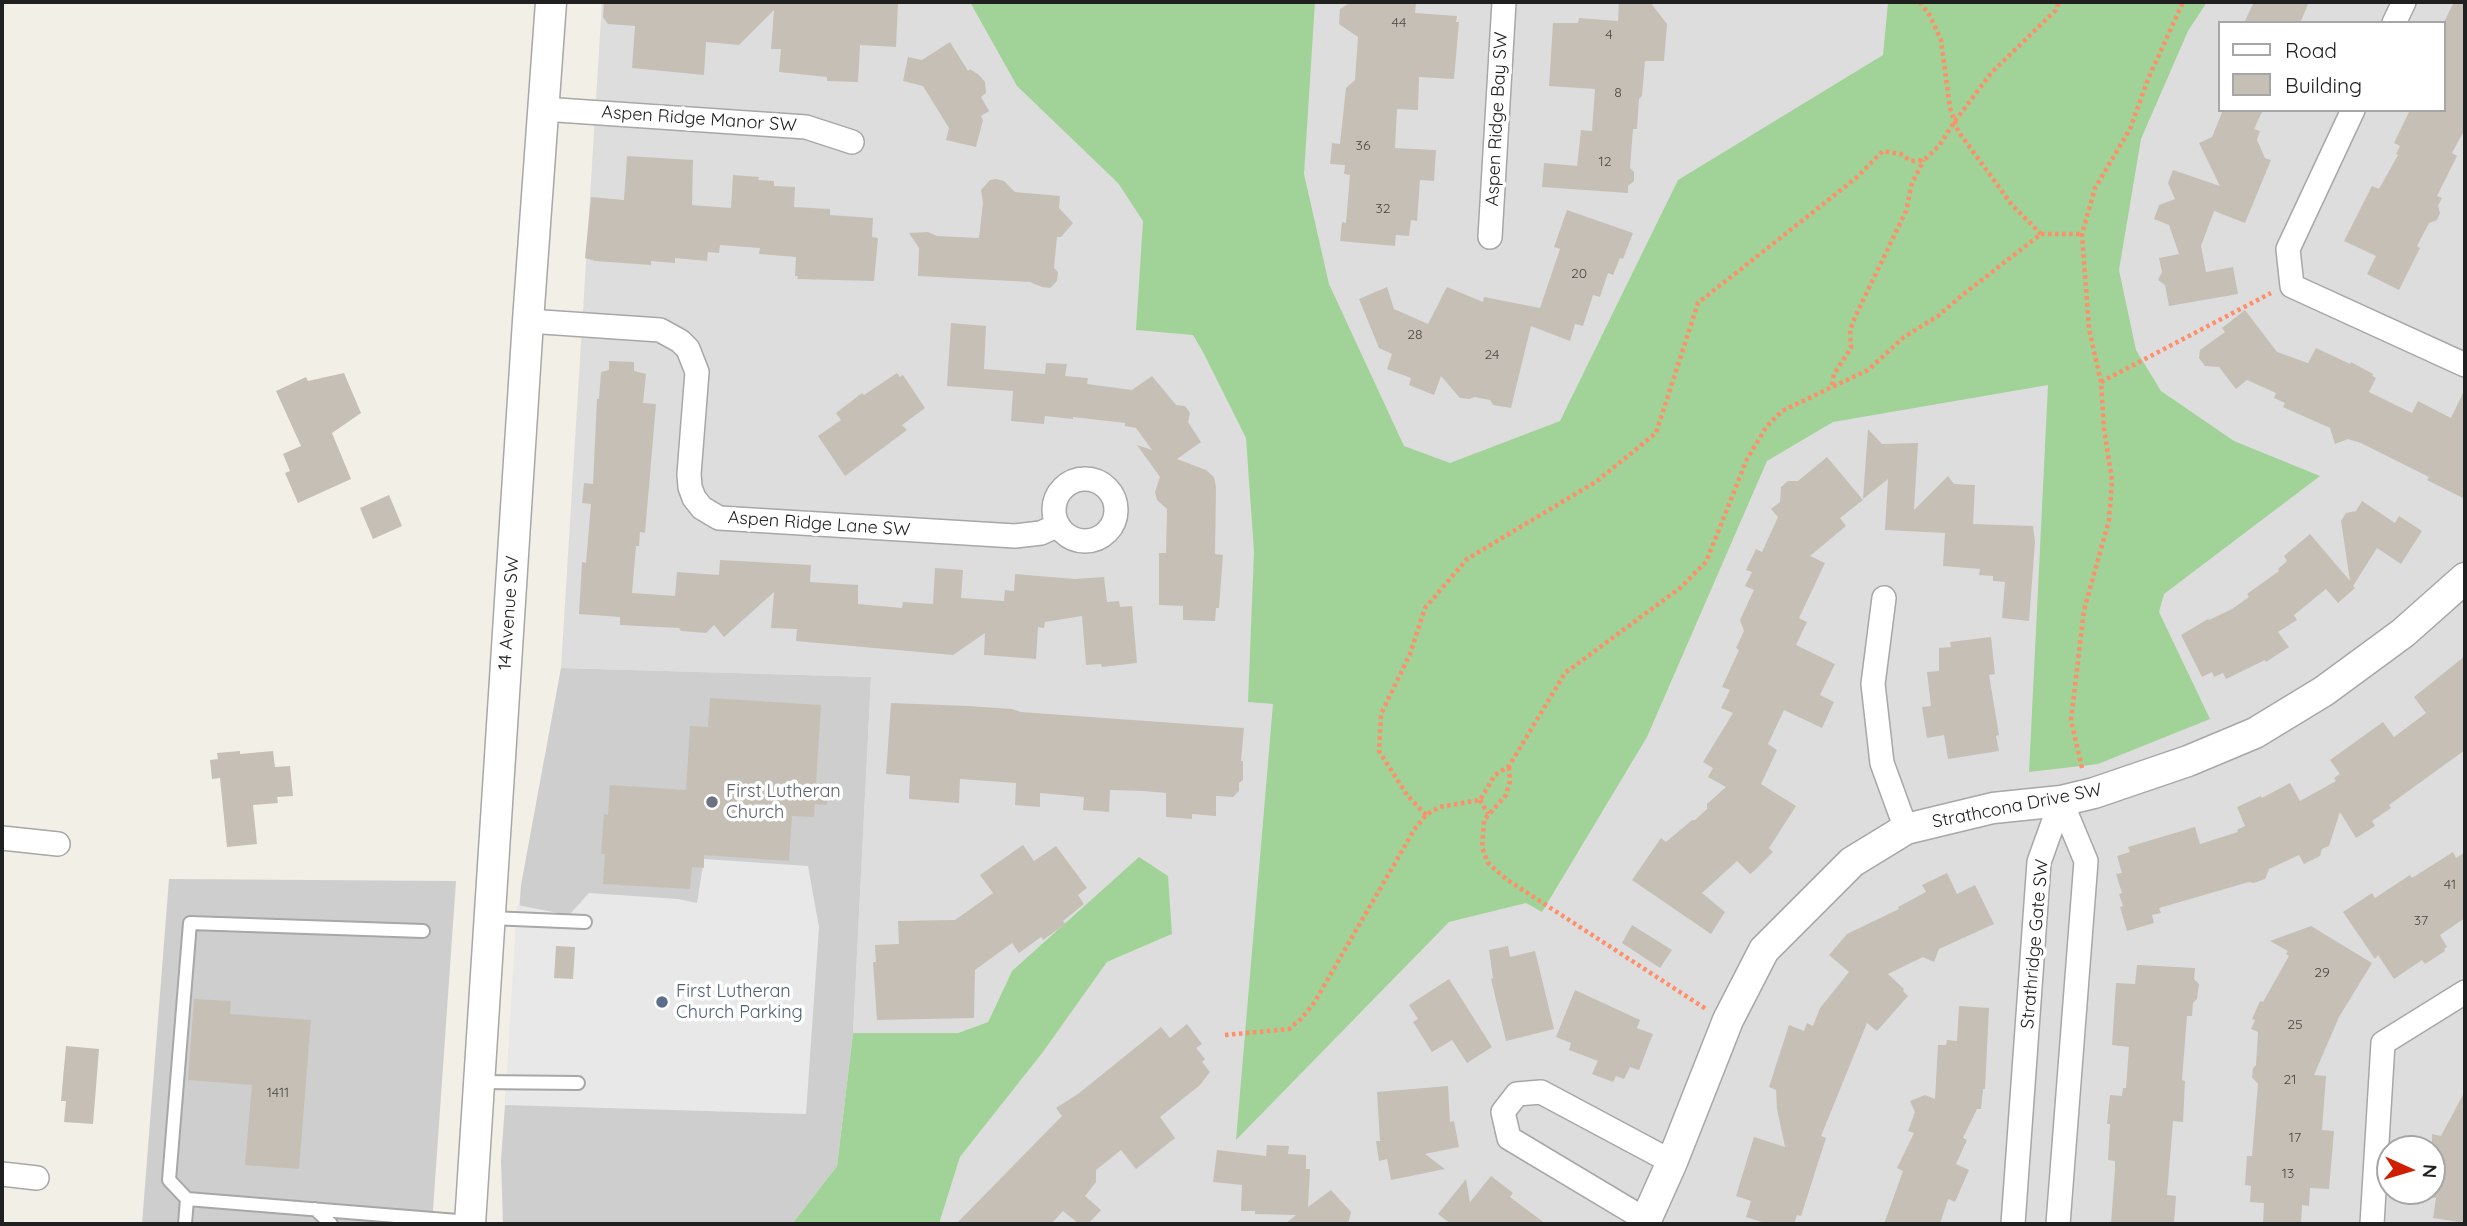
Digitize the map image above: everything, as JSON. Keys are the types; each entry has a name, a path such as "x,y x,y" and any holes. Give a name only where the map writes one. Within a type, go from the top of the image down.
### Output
{"street":[{"name":"14 Avenue SW","path":"470,1223 551,2"},
{"name":"Aspen Ridge Bay SW","path":"1490,237 1504,2"},
{"path":"2395,21 2404,2"},
{"name":"Aspen Ridge Manor SW","path":"543,108 806,127 852,142"},
{"path":"2352,112 2288,249 2292,285 2465,365"},
{"name":"Aspen Ridge Lane SW","path":"528,321 660,330 680,341 688,349 696,372 690,487 702,508 719,518 1015,536 1041,533 1058,525"},
{"name":"Strathcona Drive SW","path":"1643,1223 1672,1162 1728,1020 1764,950 1852,862 1906,829 1993,807 2062,801 2094,793 2188,761 2255,733 2336,683 2403,633 2465,578"},
{"path":"1884,598 1873,684 1882,763 1906,829"},
{"path":"2058,1224 2086,861 2062,801"},
{"name":"Strathridge Gate SW","path":"2013,1224 2039,862 2062,801"},
{"path":"2,838 58,844"},
{"path":"2371,1224 2384,1043 2465,992"},
{"path":"1643,1223 1509,1138 1503,1112 1517,1094 1541,1092 1672,1162"},
{"path":"2,1174 37,1178"}],"lane":[{"path":"489,918 585,922"},
{"path":"424,931 190,923 169,1180 187,1199 470,1223"},
{"path":"479,1082 578,1083"},
{"path":"185,1224 187,1199"},
{"path":"315,1209 331,1224"}],"path":[{"path":"1920,2 1941,40 1950,108 1958,131 2012,205 2041,234"},
{"path":"1832,386 1834,374 1851,348 1850,330 1906,211 1912,183 1924,159 1939,146 1993,72 2056,10 2059,2"},
{"path":"2082,768 2071,720 2084,610 2109,520 2112,480 2101,382 2089,329 2082,234 2095,188 2130,129 2148,79 2183,2"},
{"path":"1426,815 1407,795 1379,751 1381,713 1410,654 1425,608 1467,559 1597,481 1656,433 1698,303 1856,178 1883,151 1901,154 1910,161 1924,159"},
{"path":"1225,1035 1289,1029 1301,1019 1314,1003 1414,830 1426,815 1438,807 1480,800 1495,775 1509,766 1565,673 1680,588 1706,562 1747,459 1767,426 1782,411 1868,370 1904,337 1938,316 2041,234 2082,234"},
{"path":"2101,382 2273,292 2292,285"},
{"path":"1509,766 1510,781 1506,795 1488,814 1482,832 1482,847 1488,863 1506,879 1705,1008 1728,1020"},
{"path":"1480,800 1488,814"}],"shaded area":[{"path":"602,2 2465,2 2465,1224 939,1224 960,1157 1043,1052 1107,962 1172,934 1012,971 988,1022 958,1033 853,1033 871,677 561,668"},
{"path":"561,668 871,677 853,1033 837,1166 792,1224 503,1224 501,1160 521,885"},
{"name":"First Lutheran Church Parking","path":"704,859 808,866 819,927 806,1114 505,1105 517,905 569,915 589,893 678,899 697,903"},
{"path":"169,879 456,881 432,1224 142,1224"}],"green space":[{"path":"970,2 1315,2 1304,174 1329,284 1404,446 1450,463 1560,421 1678,180 1883,55 1888,3 1871,2 2207,2 2188,31 2141,139 2119,270 2136,350 2161,391 2234,441 2320,476 2164,594 2159,612 2210,719 2098,764 2029,772 2048,385 1833,422 1767,461 1647,737 1542,912 1526,903 1449,922 1236,1140 1273,704 1248,702 1254,552 1246,438 1193,335 1136,330 1143,221 1118,183 1017,86"},
{"path":"1139,857 1168,876 1172,934 1107,962 1043,1052 960,1157 939,1224 792,1224 837,1166 853,1033 958,1033 988,1022 1012,971"}],"building":[{"path":"604,2 898,2 896,47 860,45 858,82 827,81 827,77 779,72 781,49 771,49 774,10 739,45 706,42 704,75 632,68 635,26 608,24 603,17"},
{"path":"1351,2 1416,2 1415,13 1457,16 1456,22 1459,22 1454,79 1419,77 1418,110 1397,109 1395,148 1436,150 1434,181 1420,180 1417,221 1411,220 1409,236 1396,235 1395,246 1340,241 1342,222 1346,223 1350,175 1344,174 1345,165 1330,164 1332,143 1340,144 1346,88 1355,80 1358,37 1339,24 1340,9"},
{"path":"1619,2 1650,2 1667,24 1664,61 1645,61 1637,129 1633,129 1630,168 1634,172 1634,181 1628,186 1628,193 1542,187 1544,163 1577,166 1581,130 1592,131 1595,89 1549,86 1553,23 1578,23 1579,18 1618,21"},
{"path":"2254,2 2309,2 2301,21 2245,21"},
{"path":"2454,2 2465,2 2465,129 2452,153 2457,156 2437,196 2442,198 2438,206 2440,213 2437,220 2429,223 2399,290 2367,274 2376,256 2344,241 2372,186 2379,189 2398,155 2396,154 2400,146 2394,143 2409,112 2446,112 2444,21"},
{"path":"950,42 968,71 970,69 985,82 986,93 981,97 989,111 981,116 983,120 976,147 946,140 949,128 923,86 903,81 908,57 922,60"},
{"path":"2222,112 2262,112 2254,129 2260,131 2257,140 2265,158 2271,160 2245,223 2214,211 2201,246 2206,272 2233,267 2238,294 2169,306 2165,285 2158,280 2162,272 2159,258 2179,254 2169,225 2154,219 2159,205 2175,199 2168,183 2173,170 2220,186 2199,143 2212,137"},
{"path":"627,156 693,160 692,205 731,208 733,175 774,181 774,186 795,187 794,207 830,209 830,215 873,218 872,237 878,238 874,281 797,279 796,257 759,254 760,248 720,245 719,253 708,252 707,261 675,258 675,263 651,261 651,265 585,258 591,197 624,200"},
{"path":"990,180 1004,181 1015,192 1060,196 1059,208 1073,223 1061,237 1057,237 1054,268 1058,272 1057,281 1050,288 1030,282 918,276 919,248 909,233 928,232 937,236 979,238 983,203 981,190"},
{"path":"1567,210 1633,233 1623,259 1620,258 1613,275 1608,273 1600,297 1593,295 1583,326 1575,324 1570,341 1531,326 1511,408 1493,405 1490,400 1460,398 1441,376 1434,395 1409,385 1411,378 1387,369 1392,354 1379,348 1359,299 1387,287 1394,309 1428,324 1447,287 1483,302 1484,297 1540,308 1560,249 1554,247"},
{"path":"2245,310 2277,352 2308,363 2316,348 2350,364 2351,362 2376,378 2369,392 2412,413 2418,401 2451,418 2465,389 2465,499 2427,480 2429,477 2361,443 2348,439 2335,444 2330,428 2283,407 2285,403 2274,398 2276,393 2247,380 2236,389 2219,367 2205,366 2199,358 2200,350 2225,332 2222,328"},
{"path":"951,323 986,326 984,369 1045,374 1046,363 1067,364 1065,376 1088,378 1087,384 1132,390 1152,376 1176,405 1185,406 1190,413 1188,422 1201,442 1177,459 1206,470 1214,477 1216,487 1215,554 1223,555 1219,608 1216,608 1215,621 1183,620 1183,606 1159,605 1159,553 1166,553 1167,509 1157,500 1155,492 1160,477 1137,445 1152,450 1136,428 1125,426 1125,423 1073,417 1045,416 1044,424 1011,421 1013,391 947,386"},
{"path":"609,361 634,362 634,371 646,374 643,403 656,404 645,533 640,532 639,546 636,546 632,593 675,596 677,572 719,575 720,560 811,565 810,582 858,585 858,604 902,608 903,602 933,604 935,568 963,570 961,598 1004,601 1005,590 1014,591 1015,574 1075,579 1104,577 1107,602 1119,601 1120,607 1132,606 1137,663 1102,667 1101,664 1086,665 1082,616 1045,622 1044,628 1038,627 1036,659 984,655 985,633 953,655 796,641 797,629 771,628 774,592 724,637 714,625 706,633 681,631 679,628 620,625 620,617 579,614 582,562 586,563 591,504 582,503 584,483 593,484 597,399 601,372 609,370"},
{"path":"344,373 361,413 332,433 351,479 298,503 285,473 290,471 283,454 301,446 276,391 306,377 308,381"},
{"path":"897,373 900,377 903,375 925,408 902,425 907,430 845,476 818,436 841,420 836,413 862,393 864,395"},
{"path":"1868,429 1882,444 1918,443 1914,510 1948,476 1954,484 1975,485 1973,524 2033,526 2035,542 2029,621 2002,618 2005,582 1993,581 1993,576 1979,575 1980,569 1943,566 1945,533 1885,530 1888,479 1863,499"},
{"path":"1827,457 1863,500 1840,518 1846,526 1810,556 1825,563 1799,618 1807,622 1796,645 1835,664 1820,695 1834,702 1822,728 1784,710 1768,744 1777,750 1761,784 1796,806 1769,848 1773,852 1754,871 1750,874 1737,861 1702,893 1725,912 1711,934 1632,880 1661,838 1666,842 1695,820 1707,809 1707,804 1726,787 1708,777 1713,768 1703,762 1733,713 1721,708 1730,690 1722,687 1739,650 1736,648 1744,631 1740,620 1754,590 1745,586 1752,572 1746,570 1756,549 1762,552 1778,517 1771,509 1780,502 1781,487 1788,481 1798,481"},
{"path":"389,495 402,526 373,539 360,508"},
{"path":"2362,501 2395,523 2399,516 2422,531 2401,564 2377,548 2353,586 2355,588 2338,603 2326,589 2294,615 2297,620 2278,632 2289,647 2266,662 2265,660 2226,679 2223,673 2214,677 2212,672 2202,677 2181,635 2232,609 2249,597 2247,594 2279,571 2287,561 2284,556 2310,534 2350,581 2341,521 2346,513 2356,511"},
{"path":"1991,637 1995,674 1989,675 1999,751 1948,759 1944,735 1927,738 1922,707 1931,706 1927,672 1939,671 1939,648 1951,647 1950,642"},
{"path":"2465,656 2465,750 2389,805 2391,808 2372,821 2375,826 2356,838 2340,812 2329,846 2322,849 2320,856 2304,864 2299,855 2269,869 2265,879 2159,908 2161,913 2152,915 2154,923 2127,931 2120,907 2123,906 2119,894 2122,893 2116,874 2122,873 2117,856 2130,852 2128,847 2195,827 2200,844 2238,832 2237,830 2245,826 2237,807 2261,796 2262,798 2290,783 2300,801 2336,781 2334,778 2340,774 2330,760 2383,722 2394,737 2426,713 2414,697"},
{"name":"First Lutheran Church","path":"710,698 821,705 816,783 829,784 827,805 815,804 814,817 792,816 789,861 704,855 704,868 692,867 690,889 603,884 605,854 601,854 604,814 608,815 610,785 686,790 690,726 708,727"},
{"path":"891,703 1012,709 1021,712 1244,728 1241,761 1243,780 1239,783 1239,791 1233,797 1216,796 1216,816 1192,814 1192,819 1166,817 1166,793 1144,791 1110,790 1109,812 1083,810 1084,797 1040,793 1040,807 1015,805 1016,783 960,779 959,803 909,799 910,776 886,774"},
{"path":"240,751 240,754 273,751 275,767 290,766 293,796 277,797 278,803 253,805 257,844 227,847 220,778 212,779 210,760 218,759 217,753"},
{"path":"1023,845 1034,861 1056,846 1087,888 1078,895 1084,904 1063,921 1065,924 1043,940 1041,937 1019,953 1012,943 975,970 974,1018 877,1020 873,962 876,962 875,945 899,944 898,921 955,920 993,893 980,875"},
{"path":"2453,852 2456,858 2465,852 2465,918 2440,935 2447,947 2445,951 2425,964 2422,960 2394,979 2378,955 2375,959 2343,912 2372,893 2375,898 2410,875 2412,878"},
{"path":"1947,873 1957,894 1975,885 1994,924 1939,949 1934,962 1923,957 1888,974 1908,996 1877,1031 1867,1023 1821,1136 1826,1138 1801,1216 1797,1215 1794,1224 1768,1224 1746,1217 1751,1201 1736,1196 1754,1137 1785,1147 1776,1090 1769,1087 1789,1025 1804,1031 1807,1023 1813,1026 1820,1008 1849,972 1829,955 1847,934 1899,909 1898,907 1926,892 1922,885"},
{"path":"1632,925 1672,950 1660,968 1622,943"},
{"path":"2311,926 2372,963 2339,1017 2314,1075 2326,1076 2322,1130 2334,1131 2329,1189 2310,1188 2309,1206 2302,1205 2301,1224 2263,1224 2264,1203 2250,1202 2251,1186 2245,1185 2247,1156 2252,1156 2258,1084 2252,1077 2256,1065 2258,1032 2251,1029 2255,1020 2252,1019 2260,1001 2263,1002 2289,956 2286,954 2288,951 2270,941"},
{"path":"556,946 575,947 573,979 554,978"},
{"path":"1508,946 1510,957 1535,951 1554,1029 1506,1041 1491,979 1489,950"},
{"path":"2137,965 2195,968 2194,979 2199,984 2192,1016 2187,1016 2182,1080 2185,1081 2183,1122 2173,1121 2167,1195 2176,1196 2174,1224 2111,1224 2115,1161 2108,1160 2110,1124 2107,1124 2110,1095 2122,1096 2123,1088 2126,1088 2129,1047 2112,1045 2116,983 2135,984"},
{"path":"1449,979 1492,1047 1467,1063 1452,1040 1432,1052 1413,1022 1418,1019 1409,1005"},
{"path":"1575,990 1640,1020 1637,1028 1653,1034 1639,1070 1630,1067 1624,1079 1616,1076 1613,1082 1592,1074 1598,1061 1569,1050 1571,1043 1556,1037"},
{"path":"194,999 231,1001 230,1014 311,1020 299,1169 245,1165 252,1085 188,1080"},
{"path":"1959,1006 1989,1008 1985,1089 1981,1109 1977,1109 1963,1138 1967,1140 1956,1164 1969,1170 1955,1202 1948,1199 1940,1224 1884,1224 1903,1171 1897,1168 1914,1133 1908,1131 1915,1112 1910,1101 1925,1095 1935,1099 1938,1045 1946,1045 1947,1040 1957,1041"},
{"path":"1187,1024 1202,1044 1196,1048 1205,1059 1202,1062 1210,1072 1200,1085 1160,1117 1175,1138 1136,1169 1121,1150 1096,1170 1096,1182 1085,1196 1101,1210 1088,1224 1079,1224 1063,1211 1051,1224 956,1224 1062,1116 1056,1108 1078,1094 1161,1027 1170,1038"},
{"path":"66,1046 99,1049 93,1124 64,1122 66,1101 61,1101"},
{"path":"1448,1086 1450,1122 1454,1121 1459,1147 1425,1154 1445,1169 1391,1180 1387,1159 1379,1161 1376,1141 1380,1141 1377,1092"},
{"path":"2465,1091 2465,1223 2433,1218 2435,1205 2446,1205 2446,1135 2442,1135"},
{"path":"1267,1145 1289,1146 1288,1154 1306,1155 1306,1169 1310,1169 1308,1207 1331,1190 1351,1212 1348,1224 1285,1224 1296,1215 1241,1211 1242,1185 1213,1182 1217,1150 1266,1156"},
{"path":"1491,1176 1513,1193 1510,1197 1546,1224 1451,1224 1438,1214 1466,1179 1470,1202"}],"place":[{"name":"First Lutheran Church","path":"712,802"},
{"name":"First Lutheran Church Parking","path":"662,1002"}]}
